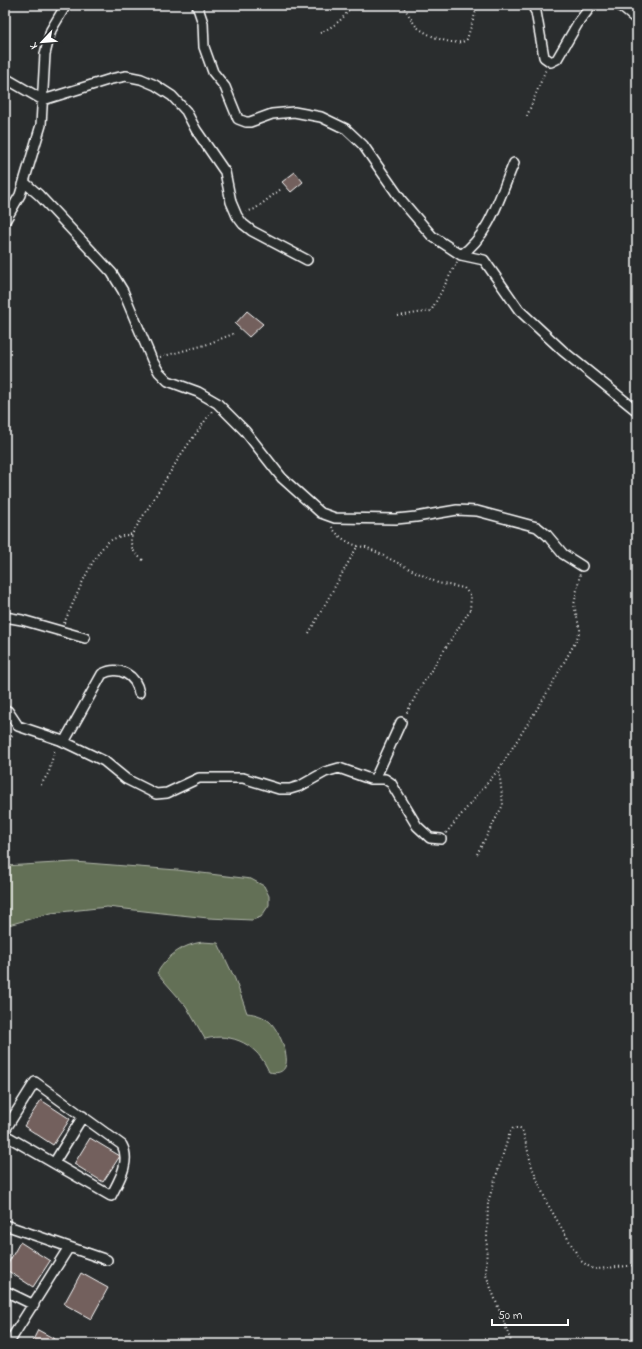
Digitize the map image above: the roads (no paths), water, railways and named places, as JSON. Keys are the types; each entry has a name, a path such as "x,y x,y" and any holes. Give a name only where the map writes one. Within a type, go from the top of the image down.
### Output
{"street":[{"path":"6,215 20,195 41,125 45,54 51,30 66,5"},
{"path":"198,5 203,23 204,47 213,72 225,86 238,118 246,122 250,122 272,114 294,112 321,117 346,129 363,145 402,201 432,236 461,255 484,260 518,310 563,351 637,411"},
{"path":"532,5 536,12 544,57 549,62 557,59 578,23 592,5"},
{"path":"619,5 637,20"},
{"path":"5,78 43,100 111,79 126,76 141,78 155,85 172,96 186,112 196,130 221,166 236,216 252,231 307,260"},
{"path":"461,255 472,247 481,237 514,163"},
{"path":"24,182 39,195 112,273 122,291 152,360 159,372 168,381 198,392 218,403 245,431 289,486 321,513 330,517 401,518 457,510 477,511 537,527 547,535 563,554 582,566"},
{"path":"5,617 85,638"},
{"path":"62,741 102,674 112,670 125,672 135,680 139,693"},
{"path":"5,710 8,711 18,726 62,741 104,761 126,779 156,794 167,793 199,778 243,778 279,789 290,789 325,772 339,768 375,779 381,778 389,780 417,826 430,838 441,838"},
{"path":"375,779 402,722"},
{"path":"5,1130 35,1082 122,1145 126,1162 111,1196 5,1135"},
{"path":"54,1163 83,1116"},
{"path":"5,1225 107,1260"},
{"path":"8,1344 34,1305 69,1247"},
{"path":"5,1291 34,1305"}]}
